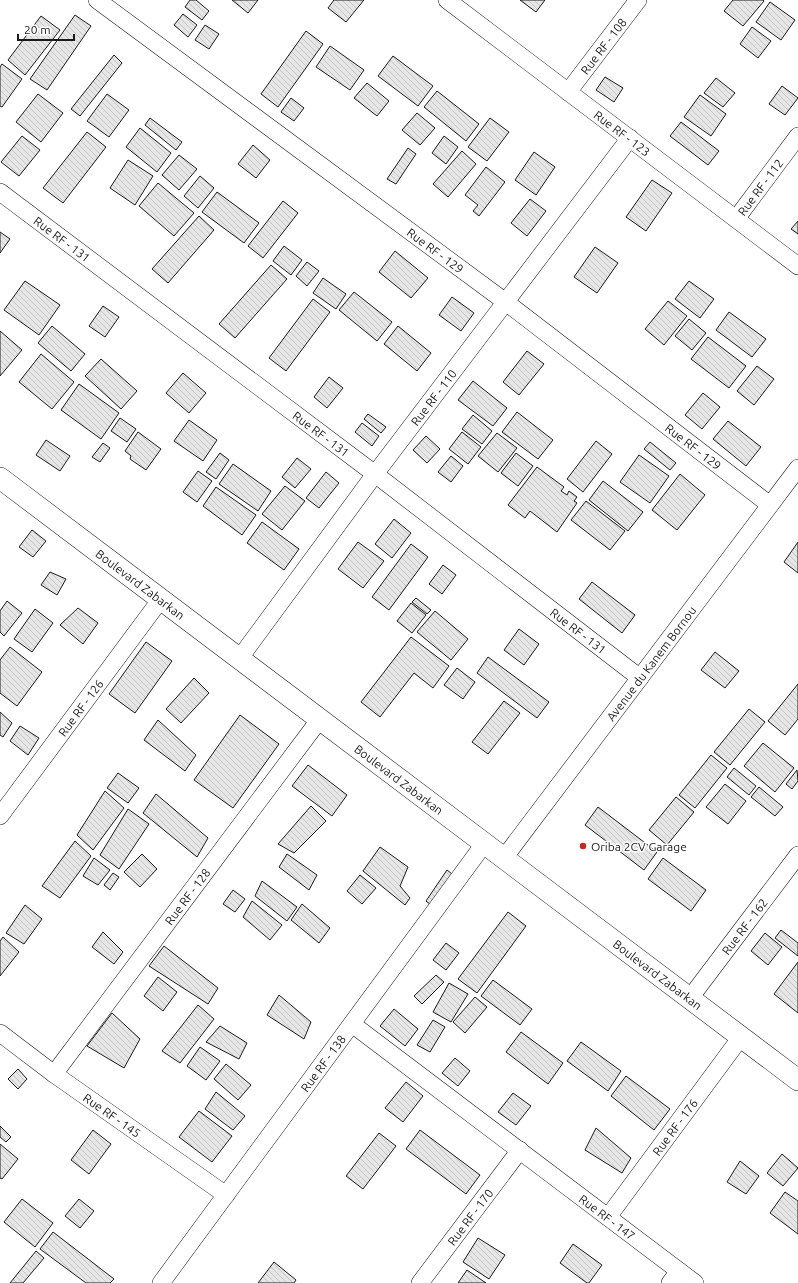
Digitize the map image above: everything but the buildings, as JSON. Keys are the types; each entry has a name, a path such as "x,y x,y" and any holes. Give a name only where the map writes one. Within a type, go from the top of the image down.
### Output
{"street":[{"name":"Rue RF - 129","path":"97,0 506,303 770,505"},
{"name":"Rue RF - 123","path":"447,0 798,266"},
{"name":"Rue RF - 108","path":"568,92 638,0"},
{"name":"Rue RF - 112","path":"736,219 798,136"},
{"name":"Rue RF - 110","path":"239,659 375,474 630,138"},
{"name":"Rue RF - 131","path":"0,192 375,474 640,678"},
{"name":"Avenue du Kanem Bornou","path":"504,858 798,468"},
{"name":"Boulevard Zabarkan","path":"2,483 161,599 798,1080"},
{"name":"Rue RF - 126","path":"0,816 161,599"},
{"name":"Rue RF - 128","path":"54,1074 320,719"},
{"name":"Rue RF - 138","path":"161,1283 484,844"},
{"name":"Rue RF - 162","path":"690,998 798,855"},
{"name":"Rue RF - 147","path":"352,1024 608,1217 675,1277 695,1283"},
{"name":"Rue RF - 145","path":"0,1033 54,1074 226,1195"},
{"name":"Rue RF - 176","path":"608,1217 741,1037"},
{"name":"Rue RF - 170","path":"420,1283 520,1150"}],"place":[{"name":"Oriba 2CV Garage","path":"583,846"}]}
